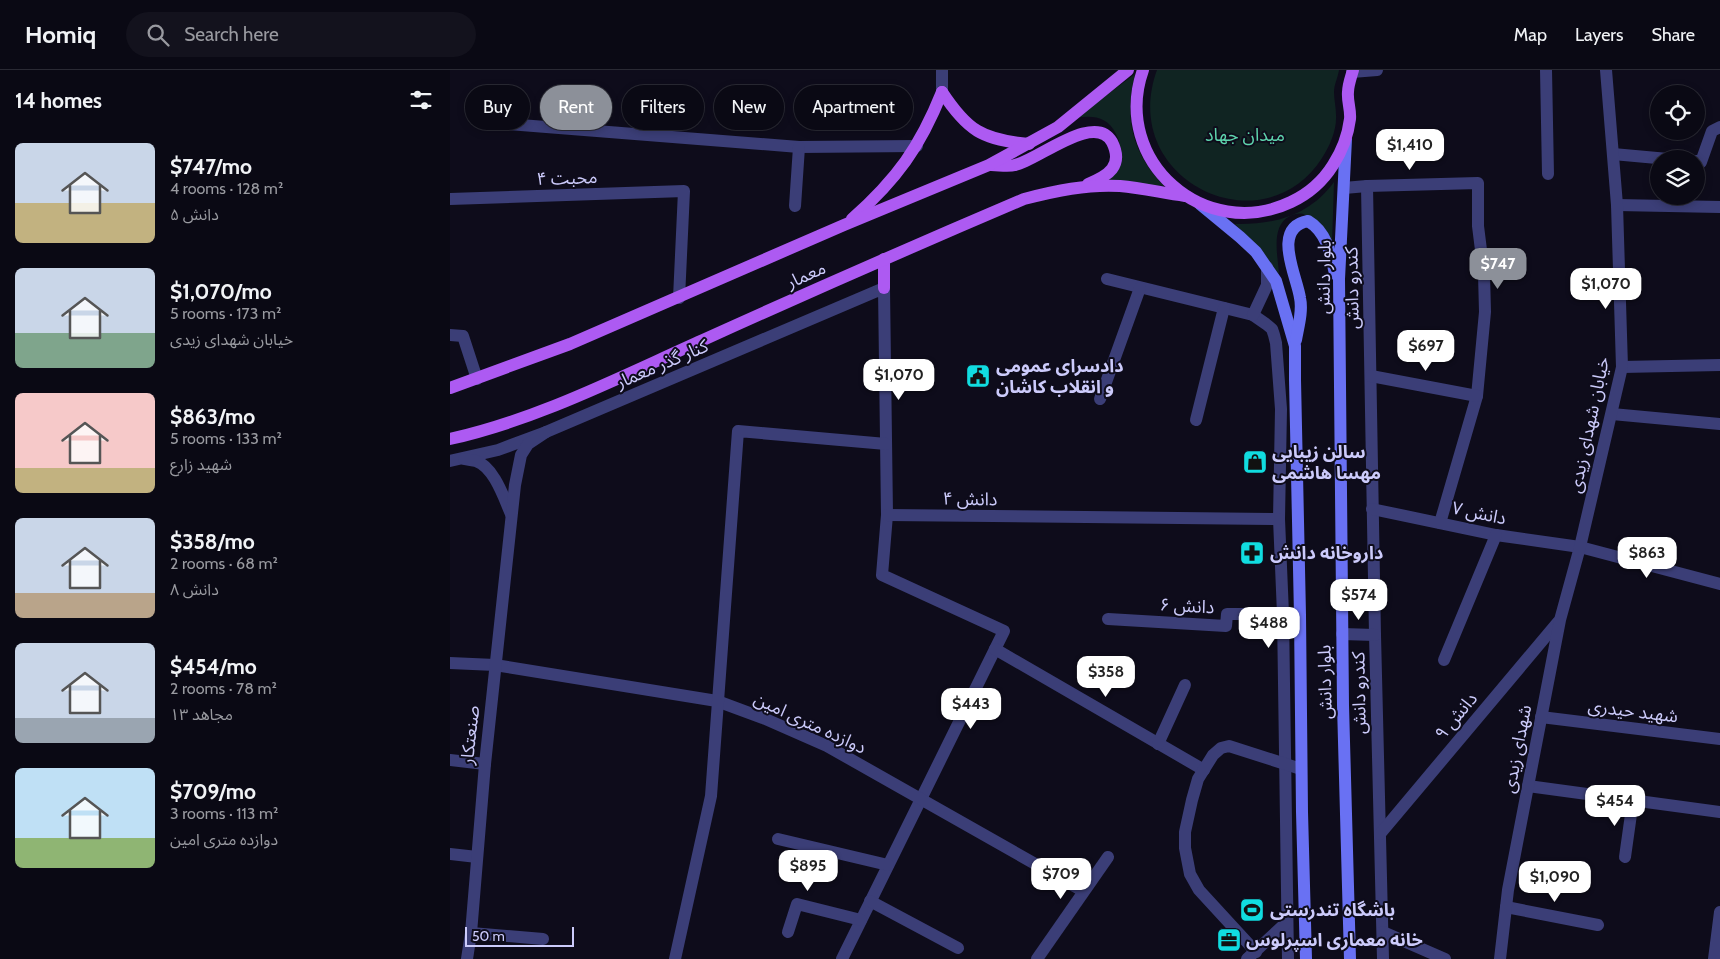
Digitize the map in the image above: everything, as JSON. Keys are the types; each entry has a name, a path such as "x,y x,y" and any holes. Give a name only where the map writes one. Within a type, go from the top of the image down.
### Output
{"main road":[{"name":"معمار","path":"450,388 570,344 989,165 1058,127 1128,70"},
{"path":"1143,70 1137,95 1137,112 1144,144 1160,174 1185,196 1200,204 1216,210 1249,214 1282,207 1304,195 1323,179 1333,166 1346,135 1350,118 1348,92 1352,71"},
{"path":"942,92 966,124 977,132 990,138 1029,144"},
{"path":"844,226 894,178 917,146 931,120 942,92"},
{"path":"989,165 1015,166 1087,132 1103,133 1110,140 1114,149 1115,164 1108,174 1078,187"},
{"name":"بلوار دانش","path":"1346,135 1339,279 1343,705 1350,959"},
{"name":"معمار","path":"450,439 511,422 558,404 1024,199 1078,187 1120,186 1185,196"},
{"name":"بلوار دانش","path":"1200,204 1256,252 1267,268 1276,282 1295,346 1301,769 1306,959"},
{"path":"1295,346 1301,300 1288,250 1289,238 1296,227 1303,222 1314,225 1327,244 1340,304"},
{"path":"884,259 884,288"}],"street":[{"path":"942,70 942,92"},
{"path":"1352,71 1377,70"},
{"path":"1546,70 1548,174"},
{"name":"خیابان شهدای زیدی","path":"1580,547 1622,367 1616,205 1606,70"},
{"path":"530,126 799,147 917,146"},
{"path":"1705,151 1712,131 1720,127"},
{"path":"795,206 799,147"},
{"path":"1613,154 1650,157"},
{"path":"1344,188 1478,183 1478,226 1484,274 1485,312 1477,396 1440,523"},
{"name":"کندرو دانش","path":"1367,186 1372,509 1383,959"},
{"name":"محبت ۴","path":"450,199 684,192 679,298"},
{"path":"1616,205 1720,206"},
{"path":"1253,315 1267,285 1267,268"},
{"path":"1107,279 1253,315 1272,329 1274,335 1281,409 1280,519 1288,959"},
{"path":"842,959 1004,631 882,575 887,515 884,288"},
{"name":"کنار گذر معمار","path":"450,461 498,450 546,432 884,288"},
{"path":"1100,399 1140,288"},
{"path":"1196,420 1224,308"},
{"path":"450,335 463,336 476,379"},
{"path":"1622,367 1720,365"},
{"path":"1371,376 1477,396"},
{"path":"1612,414 1720,424"},
{"path":"675,959 710,796 738,431 886,444"},
{"name":"صنعتکار","path":"467,959 471,933 495,665 515,485 521,455 528,444 546,432"},
{"path":"464,459 478,461 488,470 496,482 511,514"},
{"name":"دانش ۷","path":"1372,509 1496,535 1580,547 1720,584"},
{"name":"دانش ۴","path":"887,515 1280,519"},
{"path":"1444,660 1496,535"},
{"name":"شهدای زیدی","path":"1500,959 1506,907 1541,717 1560,620 1580,547"},
{"name":"دانش ۶","path":"1108,619 1226,626 1227,614 1283,614"},
{"name":"دانش ۹","path":"1380,834 1560,620"},
{"path":"1342,634 1375,635"},
{"path":"996,649 1204,770"},
{"name":"دوازده متری امین","path":"450,663 495,665 717,701 763,718 827,746 1083,891"},
{"path":"1158,744 1185,685"},
{"name":"شهید حیدری","path":"1541,717 1720,739"},
{"path":"1286,923 1252,955 1199,890 1190,874 1185,848 1185,832 1198,779 1213,756 1221,748 1229,746 1301,769"},
{"path":"450,760 485,764"},
{"path":"1528,786 1720,812"},
{"path":"1625,858 1633,800"},
{"path":"778,839 888,865"},
{"path":"450,854 477,857"},
{"path":"1037,959 1108,858"},
{"path":"870,901 958,948"},
{"path":"788,932 797,904 861,920"},
{"path":"1506,907 1598,925"},
{"path":"1714,959 1720,912"},
{"path":"1383,932 1445,959"},
{"path":"471,933 543,939"}],"green space":[{"name":"میدان جهاد","path":"1157,70 1339,70 1334,92 1336,120 1330,143 1322,158 1296,185 1266,199 1233,200 1202,190 1176,170 1158,143 1150,109"},
{"path":"1135,74 1130,105 1133,134 1144,161 1164,186 1102,181 1118,153 1120,146 1118,137 1109,124 1099,118 1076,118"},
{"path":"1334,182 1332,244 1308,217 1299,213 1290,216 1314,203"},
{"path":"1290,216 1284,221 1277,234 1279,274 1257,246 1235,224 1264,222"}],"place":[{"name":"دادسرای عمومی و انقلاب کاشان","path":"978,376"},
{"name":"سالن زیبایی مهسا هاشمی","path":"1255,462"},
{"name":"داروخانه دانش","path":"1252,553"},
{"name":"باشگاه تندرستی","path":"1252,910"},
{"name":"خانه معماری اسپرلوس","path":"1229,940"}]}
